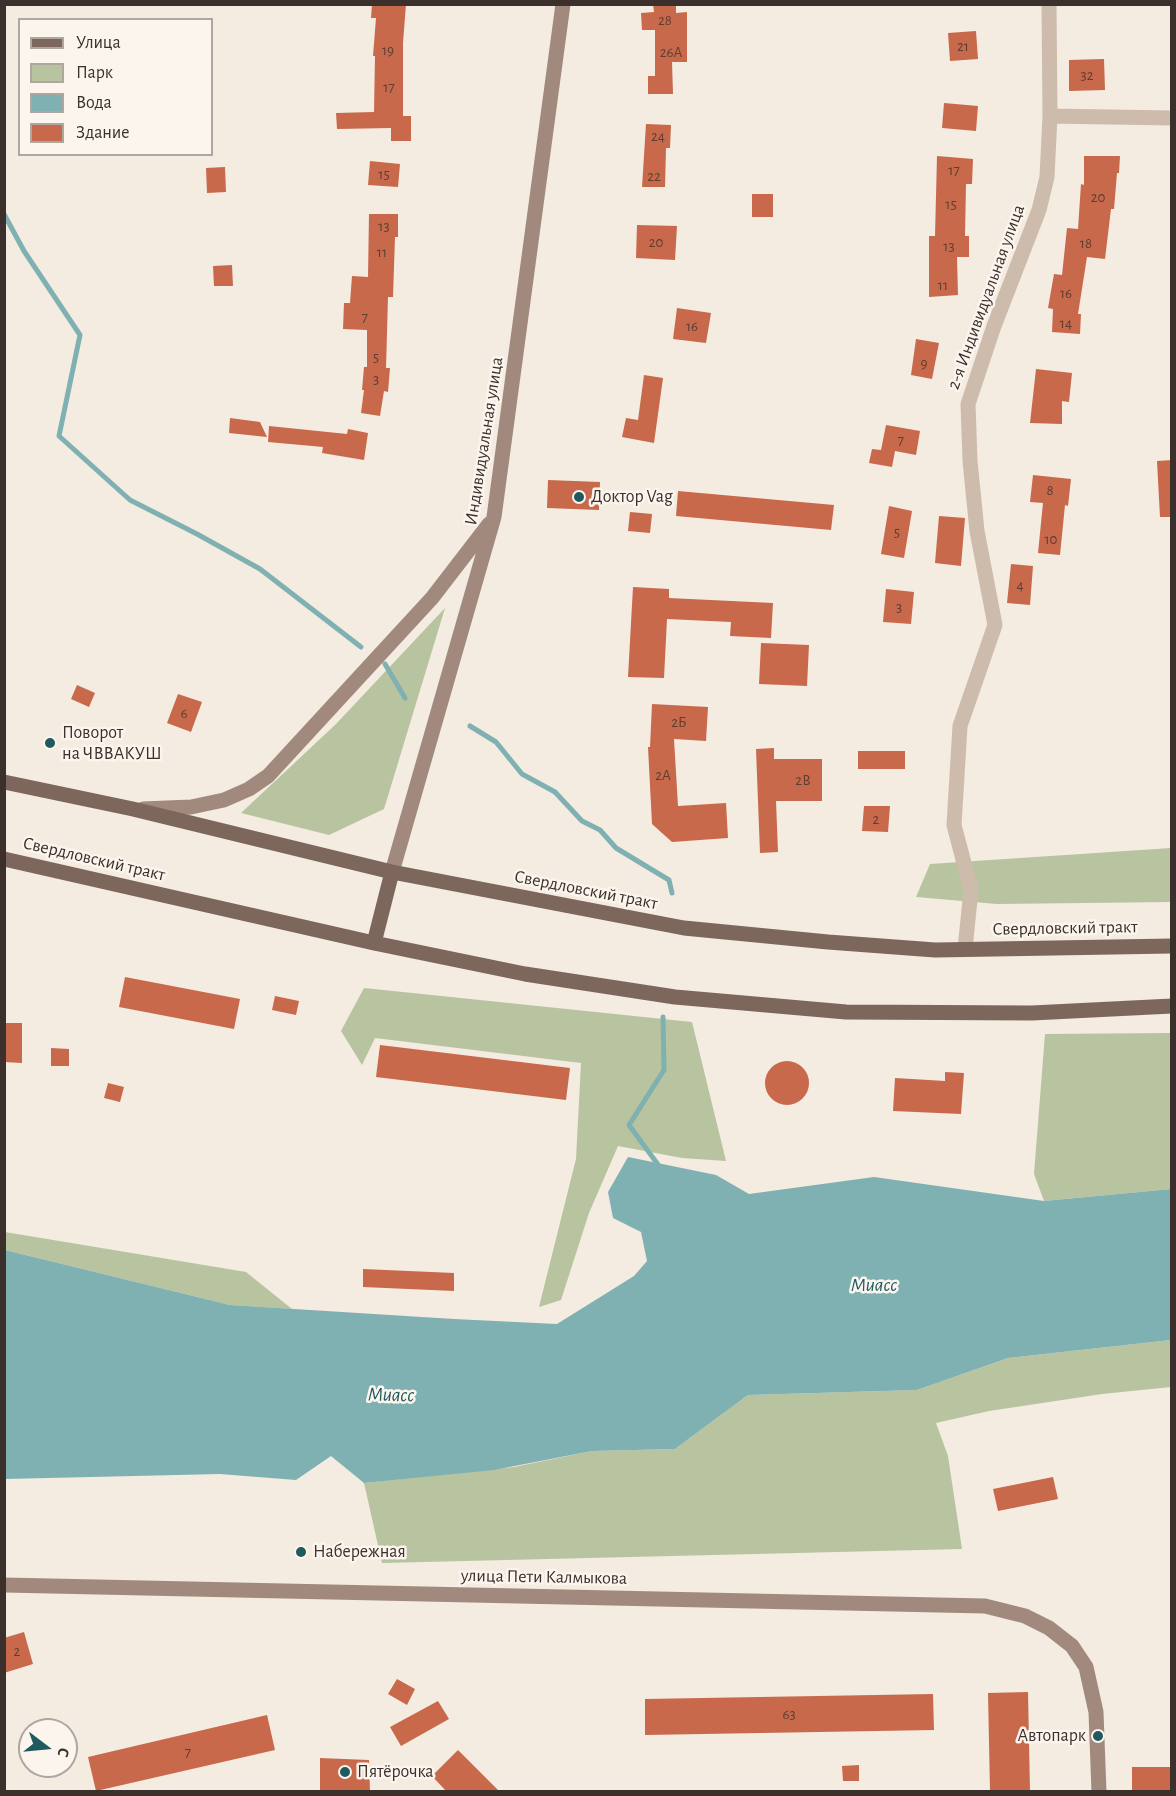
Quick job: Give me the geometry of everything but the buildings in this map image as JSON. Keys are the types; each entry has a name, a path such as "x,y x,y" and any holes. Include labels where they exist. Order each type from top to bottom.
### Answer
{"main road":[{"name":"Индивидуальная улица","path":"392,872 494,517 563,4"},
{"path":"133,809 191,807 224,800 249,789 268,776 432,598 494,517"},
{"name":"Свердловский тракт","path":"4,782 133,809 392,872 684,928 935,950 1172,946"},
{"name":"Свердловский тракт","path":"4,859 374,943 525,974 675,997 846,1012 1032,1013 1172,1006"},
{"path":"374,943 392,872"},
{"name":"улица Пети Калмыкова","path":"4,1585 985,1606 1025,1616 1049,1628 1072,1646 1086,1667 1096,1712 1099,1791"}],"street":[{"name":"2-я Индивидуальная улица","path":"965,949 971,890 954,825 960,726 995,625 977,531 970,461 968,404 994,326 1039,210 1047,177 1050,116 1049,4"},
{"path":"1050,116 1172,118"}],"green space":[{"path":"445,608 384,809 329,835 241,813 336,724"},
{"path":"1171,848 1171,902 997,904 916,897 930,864"},
{"path":"364,988 692,1022 726,1161 682,1158 618,1146 589,1213 561,1300 539,1307 576,1159 581,1063 375,1038 362,1065 341,1031"},
{"path":"1171,1033 1171,1189 1044,1201 1034,1174 1045,1034"},
{"path":"5,1232 246,1272 292,1309 230,1305 5,1250"},
{"path":"1171,1340 1171,1387 1102,1394 989,1411 936,1423 948,1456 962,1549 382,1563 364,1483 514,1467 592,1451 675,1449 748,1395 917,1390 1008,1358"}],"water":[{"name":"Миасс","path":"628,1157 716,1175 749,1194 874,1177 1044,1201 1171,1189 1171,1340 1008,1358 917,1390 748,1395 675,1449 592,1451 494,1470 364,1483 331,1456 296,1480 220,1474 5,1479 5,1250 230,1305 557,1324 634,1276 647,1261 641,1232 613,1218 608,1192"}],"waterway":[{"path":"4,214 24,251 80,335 59,436 130,500 260,569 361,647"},
{"path":"385,664 405,698"},
{"path":"470,726 496,742 522,774 555,792 582,821 600,830 616,848 669,880 672,893"},
{"path":"659,1166 629,1125 664,1070 663,1017"}],"place":[{"name":"Доктор Vag","path":"579,497"},
{"name":"Поворот на ЧВВАКУШ","path":"50,743"},
{"name":"Набережная","path":"301,1552"},
{"name":"Автопарк","path":"1098,1736"},
{"name":"Пятёрочка","path":"345,1772"}]}
